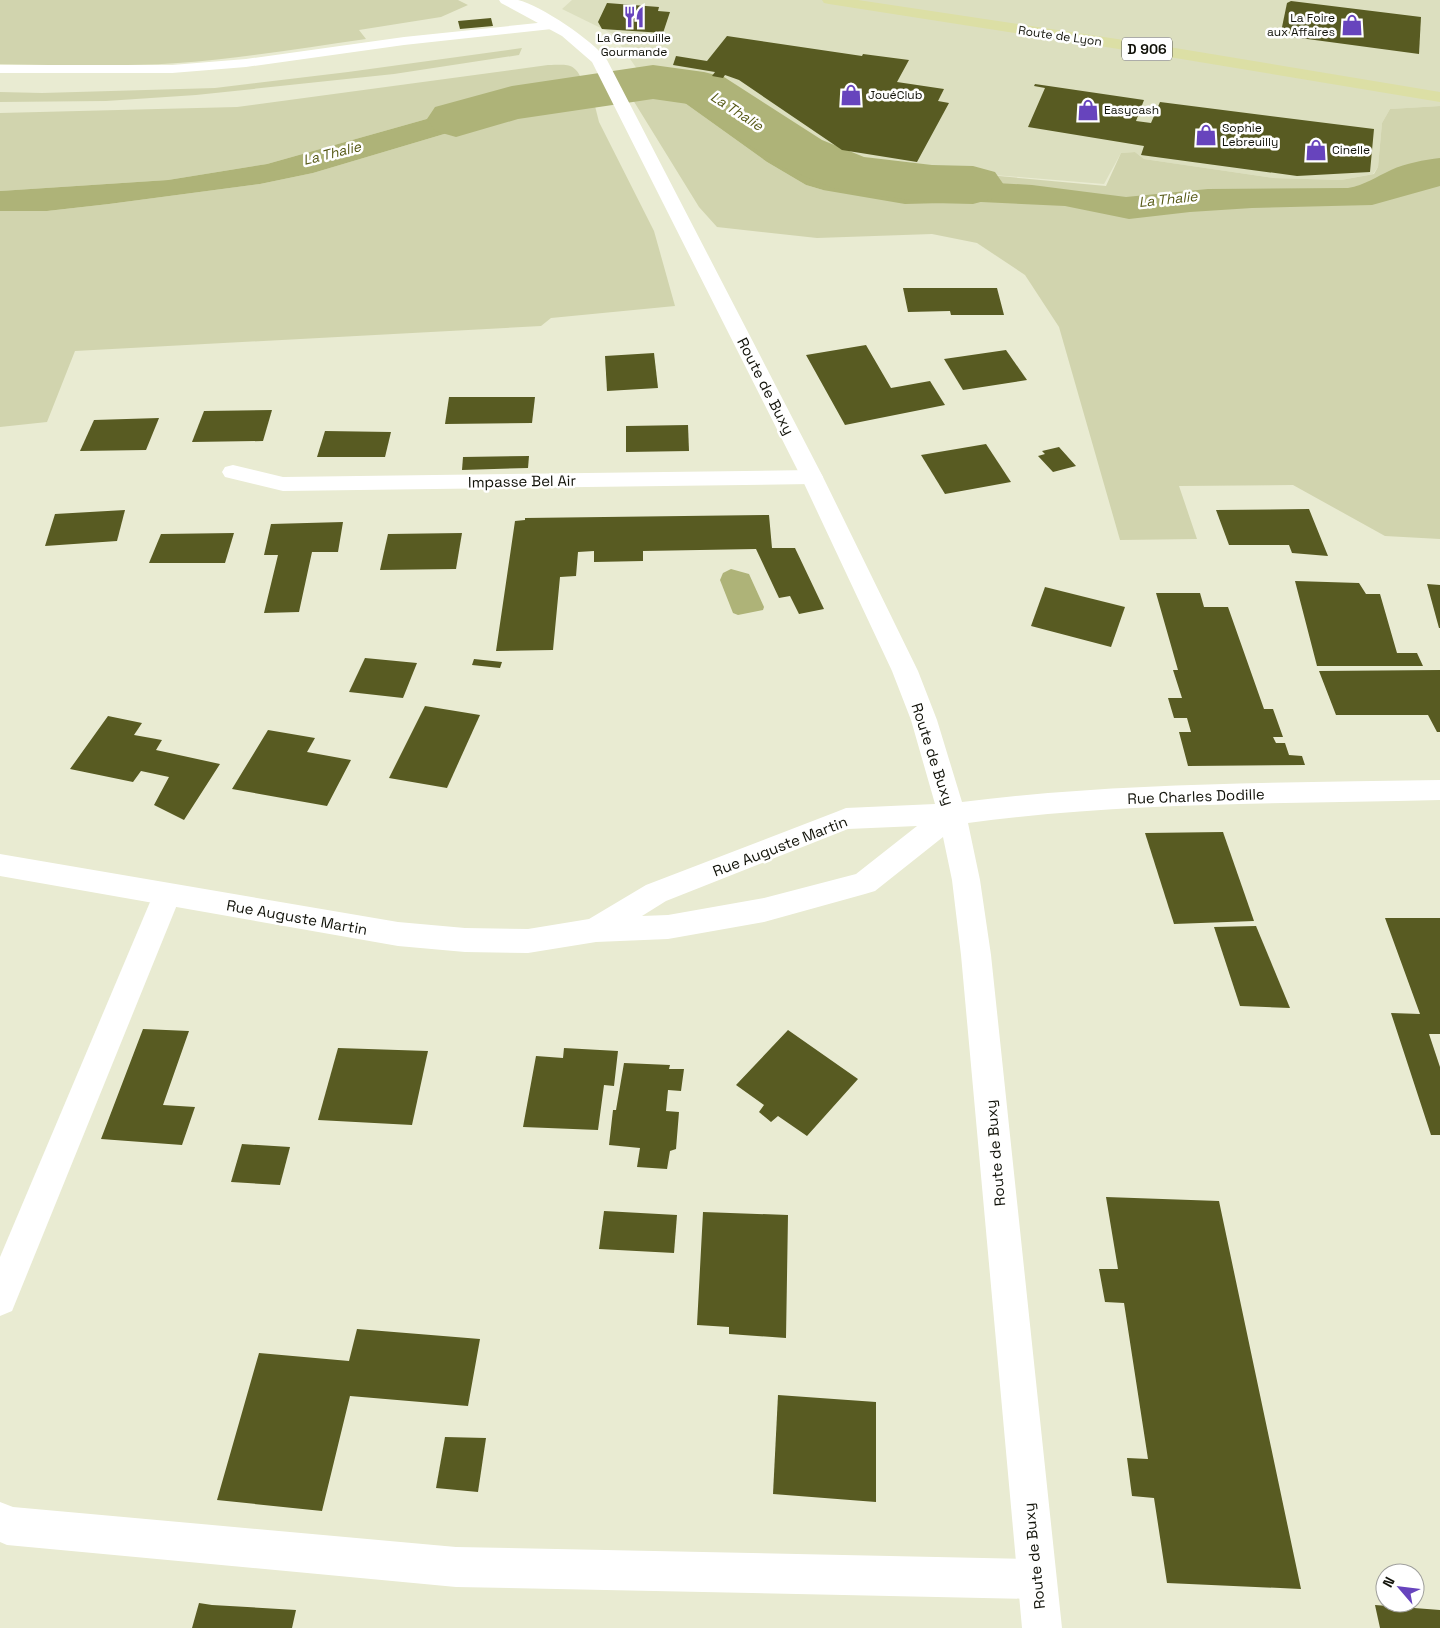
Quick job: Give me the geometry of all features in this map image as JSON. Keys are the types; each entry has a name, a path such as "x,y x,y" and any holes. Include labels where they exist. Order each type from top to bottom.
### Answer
{"main road":[{"name":"Route de Buxy","path":"506,0 557,26 589,49 598,60 649,155 812,477 905,671 924,720 952,814 966,880 976,955 1042,1628"},
{"name":"Route de Lyon","path":"829,0 853,2 1156,50 1440,97"},
{"name":"Impasse Bel Air","path":"233,472 283,484 812,477"},
{"name":"Rue Charles Dodille","path":"952,814 1031,804 1170,796 1440,790"},
{"name":"Rue Auguste Martin","path":"596,930 656,893 846,819 952,814"},
{"name":"Rue Auguste Martin","path":"0,866 398,934 465,940 528,941 596,930 668,927 716,919 764,910 865,883 952,814"},
{"path":"0,1299 167,895"},
{"path":"0,1521 7,1526 456,1567 1036,1579"}],"lane":[{"path":"0,69 172,69 246,63 404,41 557,26"}],"shaded area":[{"path":"0,0 458,0 468,5 441,17 359,30 366,39 249,56 178,63 67,65 0,64"},
{"path":"572,0 1440,0 1440,106 1390,109 1382,123 1378,167 1373,174 1341,180 1273,178 1144,159 1135,152 1121,153 1104,184 922,169 832,154 721,83 697,75 660,69 637,69 613,34 562,9"},
{"path":"522,48 519,55 394,74 196,95 106,101 0,102 0,92 42,93 215,88"},
{"path":"548,65 573,67 582,80 537,88 267,164 168,180 0,191 0,113 237,107"},
{"path":"662,97 682,101 767,162 806,185 823,190 832,154 922,169 1106,186 1121,153 1135,152 1144,159 1273,178 1341,180 1374,174 1378,167 1382,123 1390,109 1440,106 1440,539 1385,536 1293,485 1179,486 1197,539 1120,540 1059,327 1025,275 977,243 932,234 817,238 717,227 699,207 633,100"},
{"path":"595,106 599,122 654,231 675,306 551,318 541,326 75,351 47,422 0,427 0,211 47,211 260,184 313,173 498,118 540,111"}],"water":[{"path":"665,77 681,79 712,94 782,139 799,153 816,162 874,176 1032,185 1126,197 1208,189 1348,188 1365,183 1403,165 1440,158 1440,186 1372,205 1252,208 1190,212 1129,219 1065,206 981,202 905,204 823,190 806,185 767,162 682,101 662,97 633,100 623,81"},
{"path":"582,80 595,106 540,111 498,118 313,173 260,184 109,204 47,211 0,211 0,191 168,180 267,164 537,88"},
{"path":"731,569 749,574 764,607 763,610 738,615 733,613 720,580 723,573"}],"building":[{"name":"La Foire aux Affaires","path":"1291,1 1421,17 1419,54 1285,36 1281,32 1287,3"},
{"name":"La Grenouille Gourmande","path":"607,3 659,7 658,11 670,12 663,33 602,29 598,22"},
{"path":"491,18 493,26 460,29 458,21"},
{"name":"JouéClub","path":"727,36 862,56 863,54 909,60 897,82 944,89 938,101 949,103 917,162 842,150 739,80 725,75 723,78 712,76 715,72 673,65 676,56 707,61"},
{"path":"1035,84 1144,100 1136,121 1151,123 1160,102 1374,129 1370,172 1297,176 1141,155 1144,146 1028,127 1045,88 1034,86"},
{"path":"903,288 997,288 1004,315 951,315 950,311 908,312"},
{"path":"866,345 891,388 930,381 945,405 845,425 806,355"},
{"path":"1006,350 1027,380 963,390 944,359"},
{"path":"654,353 658,388 607,391 605,356"},
{"path":"449,397 535,397 532,423 445,424"},
{"path":"272,410 263,441 192,442 204,411"},
{"path":"159,418 146,450 80,451 94,420"},
{"path":"688,425 689,451 626,452 626,426"},
{"path":"325,431 391,432 385,457 317,457"},
{"path":"986,444 1011,482 945,494 921,455"},
{"path":"1059,447 1076,466 1053,472 1038,456 1045,454 1042,451"},
{"path":"529,456 528,468 462,470 463,457"},
{"path":"1309,509 1328,556 1292,553 1289,545 1229,545 1216,510"},
{"path":"125,510 117,541 45,546 55,514"},
{"path":"769,515 772,548 795,548 824,609 799,614 790,596 779,598 756,549 643,551 643,561 594,562 594,551 578,552 576,576 560,577 553,650 496,651 515,521 525,520 525,518"},
{"path":"343,522 338,552 312,552 299,612 264,613 278,555 264,555 271,524"},
{"path":"234,533 225,563 149,563 161,534"},
{"path":"462,533 456,569 380,570 388,534"},
{"path":"1295,581 1359,583 1366,594 1380,594 1397,653 1417,653 1423,666 1317,666"},
{"path":"1427,584 1440,585 1440,628 1439,628"},
{"path":"1045,587 1125,607 1111,647 1031,626"},
{"path":"1156,593 1200,593 1204,607 1228,607 1264,709 1273,709 1283,737 1273,737 1276,743 1285,743 1289,755 1302,756 1305,765 1188,766 1179,732 1191,732 1187,718 1174,718 1168,698 1182,698 1173,670 1178,670"},
{"path":"365,658 417,663 403,698 349,692"},
{"path":"474,659 502,662 500,668 472,665"},
{"path":"1440,670 1440,732 1437,732 1428,715 1336,715 1319,671"},
{"path":"425,706 480,715 447,788 389,778"},
{"path":"108,716 142,723 134,735 162,740 156,750 220,764 184,820 154,805 169,777 141,771 133,782 70,769"},
{"path":"268,730 315,738 307,752 351,760 327,806 232,789"},
{"path":"1223,832 1254,921 1174,924 1145,833"},
{"path":"1385,918 1440,918 1440,1034 1429,1034 1440,1067 1440,1135 1431,1135 1391,1013 1420,1014"},
{"path":"1256,926 1290,1008 1240,1006 1214,927"},
{"path":"143,1029 189,1031 163,1105 195,1107 182,1145 101,1139"},
{"path":"788,1030 858,1079 807,1136 778,1116 771,1122 759,1112 764,1105 736,1085"},
{"path":"338,1048 428,1051 412,1125 318,1120"},
{"path":"564,1048 618,1051 614,1086 604,1085 598,1130 523,1127 536,1056 563,1058"},
{"path":"624,1063 670,1065 669,1069 684,1069 681,1091 668,1090 666,1111 679,1112 676,1149 670,1151 667,1169 637,1167 640,1148 609,1145 613,1110 616,1110"},
{"path":"242,1144 290,1147 280,1185 231,1182"},
{"path":"1106,1197 1219,1201 1301,1589 1167,1583 1154,1498 1132,1496 1127,1458 1148,1459 1124,1303 1105,1302 1099,1269 1118,1269"},
{"path":"604,1211 677,1215 674,1253 599,1249"},
{"path":"703,1212 788,1215 786,1338 729,1334 729,1327 697,1325"},
{"path":"357,1329 480,1339 468,1406 350,1396 322,1511 217,1500 259,1353 349,1361"},
{"path":"778,1395 876,1402 876,1502 773,1494"},
{"path":"445,1437 486,1438 478,1492 436,1488"},
{"path":"199,1603 296,1610 292,1628 192,1628"},
{"path":"1425,1609 1440,1610 1440,1628 1380,1628 1377,1613 1425,1613"}],"waterway":[{"name":"La Thalie","path":"456,119 512,103 653,82 704,89 801,153 852,174 932,184 973,185"}],"place":[{"name":"La Grenouille Gourmande","path":"634,17"},
{"name":"La Foire aux Affaires","path":"1352,25"},
{"name":"JouéClub","path":"851,95"},
{"name":"Easycash","path":"1088,110"},
{"name":"Sophie Lebreuilly","path":"1206,135"},
{"name":"Cinelle","path":"1316,150"}]}
